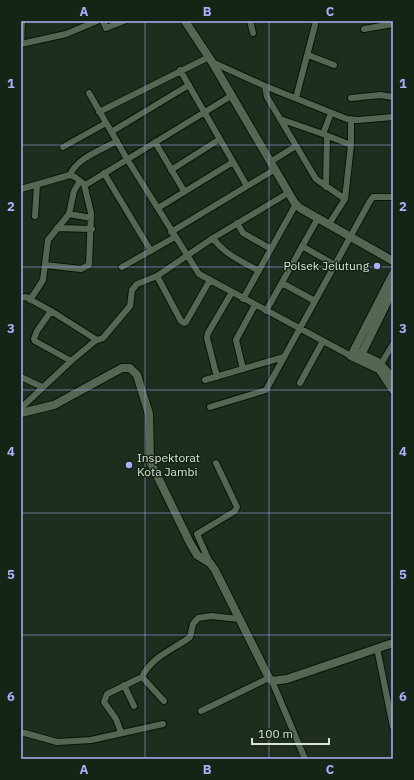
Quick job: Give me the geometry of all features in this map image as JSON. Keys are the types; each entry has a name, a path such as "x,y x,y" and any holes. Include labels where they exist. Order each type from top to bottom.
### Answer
{"street":[{"path":"22,21 21,44 66,34 98,21"},
{"path":"103,21 106,28 124,21"},
{"path":"185,21 211,60 272,166 296,204 393,261"},
{"path":"250,21 253,33"},
{"path":"296,98 316,21"},
{"path":"364,30 393,24"},
{"path":"308,55 334,64"},
{"path":"99,112 180,70 211,60 265,86 352,120 393,117"},
{"path":"180,70 247,186"},
{"path":"112,132 189,85"},
{"path":"265,86 267,97 316,179 345,199"},
{"path":"89,93 116,141 199,274 323,341 381,364 390,377"},
{"path":"351,98 380,95 393,97"},
{"path":"30,300 43,280 48,240 69,214 74,191 82,182 104,173 231,96"},
{"path":"326,187 325,135 331,113"},
{"path":"280,119 351,145"},
{"path":"329,224 345,199 351,145 352,120"},
{"path":"63,147 106,123"},
{"path":"171,170 220,138"},
{"path":"70,176 72,170 83,161 116,141"},
{"path":"155,142 184,192"},
{"path":"122,268 151,252 173,234 247,186 296,146"},
{"path":"158,208 233,162"},
{"path":"104,173 151,252"},
{"path":"21,189 70,176 75,177 82,182 91,218 92,229 87,267 81,269 45,265"},
{"path":"35,216 37,185"},
{"path":"21,408 71,361 98,340 103,338 130,306 133,287 157,276 213,238 288,193"},
{"path":"210,407 266,390 373,197 393,197"},
{"path":"243,299 296,204"},
{"path":"69,214 91,218"},
{"path":"266,311 318,218"},
{"path":"237,223 243,233 271,249"},
{"path":"57,228 92,229"},
{"path":"213,238 228,255 259,271"},
{"path":"302,246 336,265"},
{"path":"354,354 378,310 393,274"},
{"path":"157,276 181,321 184,323 210,280"},
{"path":"282,283 315,301"},
{"path":"378,310 393,290"},
{"path":"217,376 207,338 208,333 232,292"},
{"path":"21,298 26,297 98,340"},
{"path":"243,369 236,340 255,305"},
{"path":"51,311 37,331 34,339 35,341 71,361"},
{"path":"300,383 323,341"},
{"path":"381,364 393,344"},
{"path":"354,354 390,377"},
{"path":"204,380 284,357"},
{"path":"21,413 54,405 122,368 130,368 137,375 149,414 150,461 197,556 210,563"},
{"path":"21,377 42,387"},
{"path":"216,463 237,507 235,511 197,534 238,619 271,679 305,759"},
{"path":"121,732 116,719 104,702 104,698 107,694 142,677 145,670 156,658 175,648 190,637 193,624 198,618 211,616 238,619"},
{"path":"201,711 271,679 287,679 393,643"},
{"path":"377,648 393,727"},
{"path":"142,677 164,701"},
{"path":"124,685 134,706"},
{"path":"21,732 57,742 91,740 121,732 163,724"}],"place":[{"name":"Polsek Jelutung","path":"377,266"},
{"name":"Inspektorat Kota Jambi","path":"129,465"}]}
